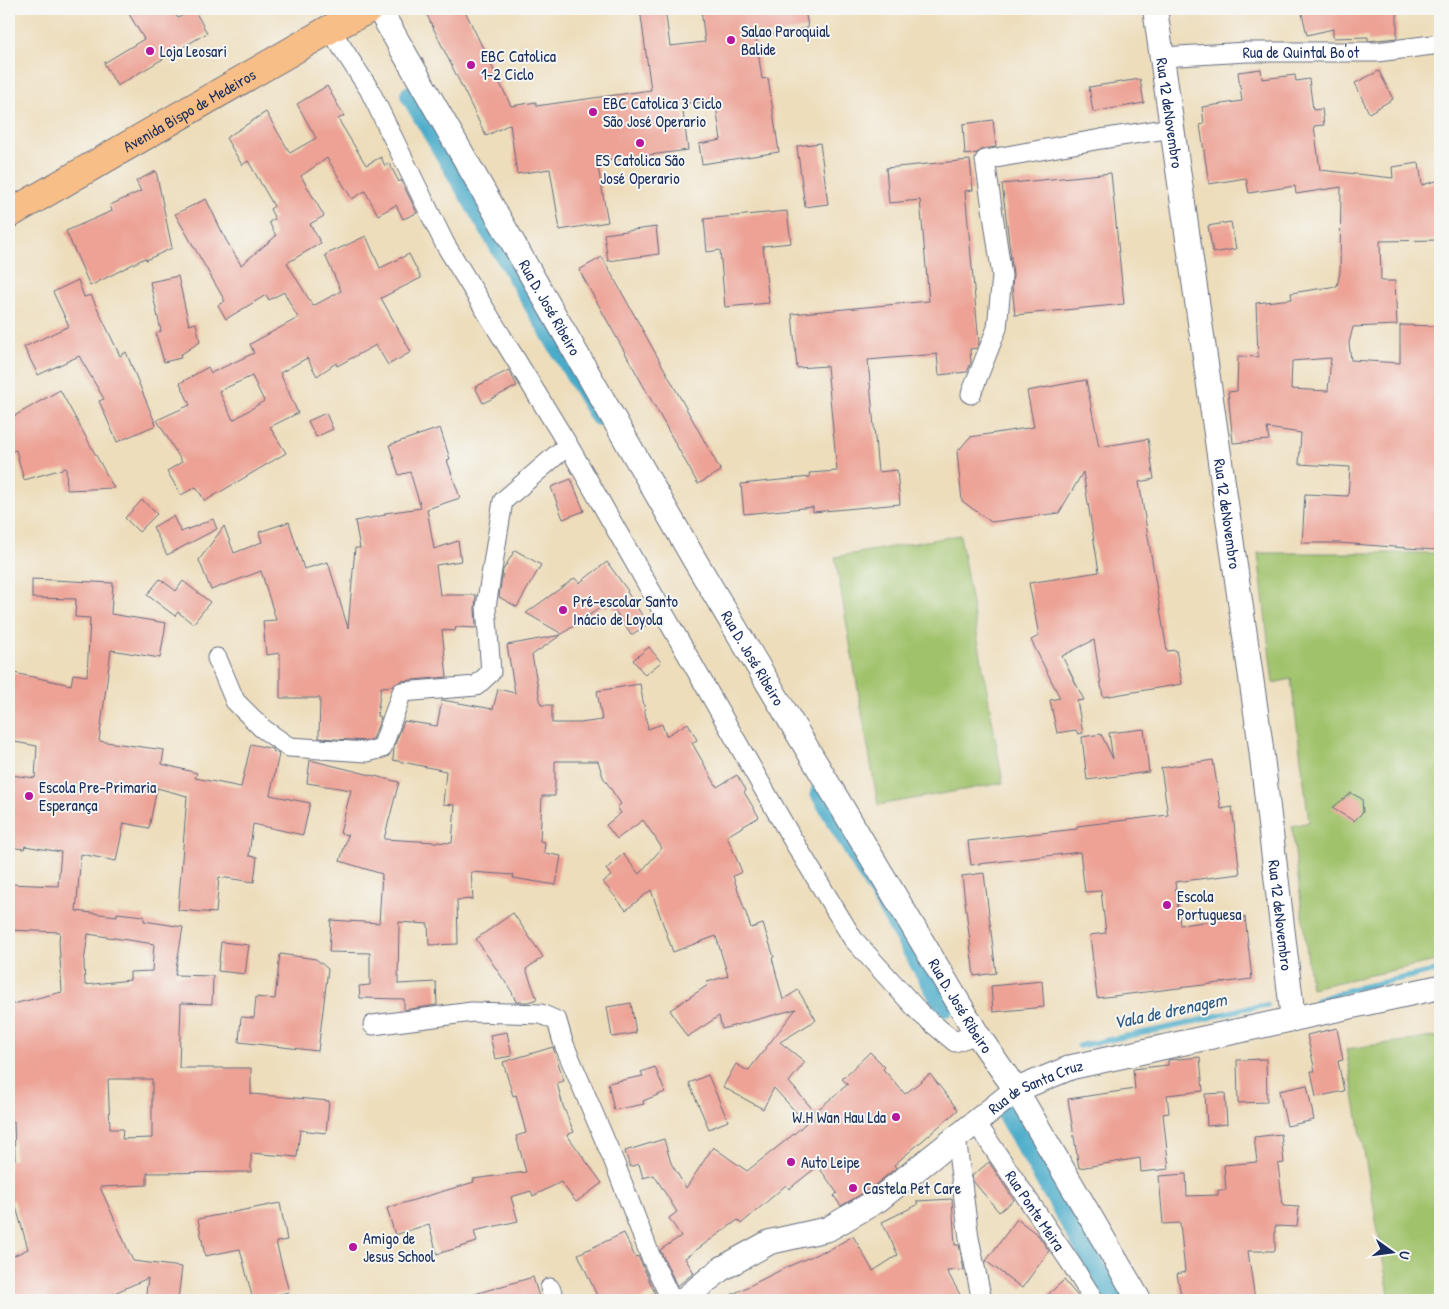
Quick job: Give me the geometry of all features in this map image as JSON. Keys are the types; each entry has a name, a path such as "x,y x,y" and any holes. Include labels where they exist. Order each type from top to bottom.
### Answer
{"main road":[{"name":"Avenida Bispo de Medeiros","path":"9,214 330,29 369,9"}],"street":[{"name":"Rua D. José Ribeiro","path":"379,9 694,559 977,1034 1016,1090 1139,1300"},
{"name":"Rua 12 deNovembro","path":"1156,9 1260,740 1293,1019"},
{"path":"330,29 369,89 445,244 568,445 791,836 854,938 922,1014 955,1042 977,1034"},
{"name":"Rua de Quintal Bo'ot","path":"1162,57 1247,52 1377,52 1440,44"},
{"path":"971,394 997,328 1002,276 985,160 1101,138 1172,128"},
{"path":"217,658 235,701 262,728 289,747 367,752 382,748 402,692 476,686 491,672 486,607 503,501 568,445"},
{"name":"Rua de Santa Cruz","path":"682,1300 721,1269 770,1242 828,1229 878,1200 1016,1090 1072,1067 1440,987"},
{"path":"373,1025 472,1012 541,1014 557,1021 563,1042 615,1164 650,1255 669,1295 676,1300"},
{"name":"Rua Ponte Meira","path":"975,1121 1094,1300"},
{"path":"956,1137 978,1294"}],"green space":[{"path":"960,535 1003,783 878,805 835,557"},
{"path":"1258,553 1440,553 1440,960 1311,988 1292,826 1309,822 1291,679 1273,683"},
{"path":"1440,1036 1440,1300 1390,1300 1346,1049"}],"building":[{"name":"Loja Leosari","path":"126,9 172,9 178,18 194,9 207,33 117,86 104,63 144,39"},
{"path":"424,9 464,9 511,106 536,102 536,106 651,90 640,9 665,9 670,46 705,42 701,9 805,9 808,28 756,37 762,79 768,78 779,152 702,164 699,144 721,140 715,100 682,104 688,150 597,162 608,222 560,230 550,169 517,174 510,124 486,136"},
{"path":"1301,9 1397,9 1397,38 1368,41 1368,37 1333,38 1333,29 1307,35"},
{"path":"1261,69 1262,79 1295,75 1296,81 1309,79 1313,110 1322,109 1324,125 1314,126 1320,170 1393,178 1392,167 1419,163 1422,185 1440,180 1440,240 1380,241 1381,281 1395,281 1397,325 1353,327 1349,343 1351,360 1400,363 1400,325 1438,326 1440,470 1435,550 1339,543 1302,543 1305,494 1348,496 1350,467 1299,464 1301,433 1267,428 1269,440 1233,443 1228,392 1237,391 1238,356 1258,357 1256,303 1292,299 1291,293 1337,286 1340,272 1341,187 1296,194 1295,186 1249,193 1246,178 1209,184 1200,125 1204,124 1202,107 1242,101 1238,72","holes":["1331,358 1328,391 1291,389 1292,361"]},
{"path":"1379,71 1393,99 1369,113 1355,83"},
{"path":"1140,79 1144,103 1093,112 1089,87"},
{"path":"327,86 344,116 338,119 366,165 381,157 385,166 389,163 399,182 401,180 417,213 403,219 396,205 378,215 365,191 352,199 327,158 301,176 324,216 310,224 321,243 287,263 313,306 341,291 325,255 366,236 380,268 409,254 421,278 381,298 411,352 388,365 376,345 337,366 336,363 317,376 307,358 280,373 298,413 270,427 286,453 205,501 196,487 181,495 167,471 182,462 157,420 190,405 180,383 208,367 211,373 254,353 250,344 298,318 284,292 269,300 266,295 226,319 218,305 225,301 175,214 206,199 226,240 241,265 276,236 269,222 275,219 270,209 274,206 248,161 242,165 226,138 266,112 290,153 316,138 297,104","holes":["252,376 264,401 233,420 219,391"]},
{"path":"993,120 996,147 965,155 963,124"},
{"path":"820,143 828,204 805,207 797,146"},
{"path":"970,160 973,190 965,191 979,343 977,348 970,349 971,363 967,372 939,375 937,354 868,360 878,472 897,470 900,504 813,512 813,507 744,514 741,484 810,477 809,473 837,471 827,366 797,368 792,314 929,301 920,200 889,203 886,168"},
{"path":"156,171 172,248 146,260 145,258 90,286 66,231 112,211 110,205 141,191 136,181"},
{"path":"1111,173 1124,304 1015,315 1012,286 1013,275 1002,184"},
{"path":"787,211 791,243 763,246 769,303 725,307 720,250 707,252 704,219"},
{"path":"1231,222 1236,249 1213,253 1208,226"},
{"path":"656,227 659,254 608,261 604,234"},
{"path":"602,257 721,471 698,484 579,270"},
{"path":"178,276 189,325 196,323 200,342 180,355 181,358 164,362 156,334 161,331 150,282"},
{"path":"78,280 84,297 91,295 120,356 126,352 156,425 117,442 99,401 104,399 79,356 38,375 24,347 69,326 53,292"},
{"path":"509,370 517,386 483,403 475,387"},
{"path":"1086,380 1099,447 1148,439 1154,479 1139,482 1167,651 1176,650 1182,684 1103,697 1094,640 1062,656 1084,700 1077,701 1083,733 1078,734 1076,730 1057,733 1050,700 1060,698 1031,640 1039,636 1029,583 1099,572 1083,472 1059,513 991,522 962,501 957,452 970,437 1034,427 1027,391"},
{"path":"60,390 114,488 67,490 66,468 24,480 16,450 9,452 9,419"},
{"path":"326,413 333,429 316,437 308,421"},
{"path":"440,428 450,459 447,460 460,498 427,509 434,549 458,541 461,561 436,565 440,595 476,595 476,628 456,627 455,631 442,630 447,677 401,681 393,686 381,687 377,716 381,717 373,739 366,741 319,738 320,698 280,698 280,653 266,655 263,621 276,620 261,571 211,590 199,560 224,526 234,553 262,542 259,532 289,522 304,569 328,562 348,628 355,548 360,548 355,521 385,515 385,513 421,508 410,472 399,475 389,445"},
{"path":"571,479 584,511 563,519 551,487"},
{"path":"142,500 157,514 139,532 125,518"},
{"path":"173,516 181,532 213,519 217,529 167,555 153,527"},
{"path":"515,550 541,565 517,607 499,597 503,570"},
{"path":"607,562 628,591 648,624 631,635 611,604 606,608 604,605 562,634 526,613 575,578 579,583"},
{"path":"32,579 113,583 111,614 166,623 160,658 111,650 99,741 164,750 162,764 197,773 195,778 241,787 251,744 273,749 273,751 279,754 270,795 310,803 303,835 253,824 249,856 257,857 254,882 219,877 216,913 178,910 187,796 157,788 149,828 124,823 116,861 81,854 76,911 117,916 117,913 144,916 144,921 183,927 175,975 213,976 212,1004 181,1003 179,1068 251,1068 251,1094 329,1101 326,1133 300,1130 297,1157 251,1153 251,1172 147,1173 147,1185 100,1187 133,1261 182,1267 178,1300 145,1300 148,1278 99,1300 9,1300 9,1258 28,1249 14,1200 9,1200 9,1160 15,1160 14,1121 9,1121 9,1005 62,992 60,932 9,930 9,884 58,886 61,852 25,846 24,849 9,847 9,775 35,778 37,746 9,741 9,672 71,685 73,674 87,676 90,618 75,617 76,599 32,598","holes":["88,934 154,944 152,971 130,972 130,980 85,985 84,962","108,1079 152,1079 152,1138 122,1139 123,1129 110,1129"]},
{"path":"160,579 176,591 183,581 210,602 193,624 178,612 175,616 147,595"},
{"path":"561,635 532,655 541,705 552,705 552,723 580,723 602,720 597,691 640,684 648,729 662,724 666,736 688,723 697,740 692,743 717,787 737,775 746,790 744,792 759,817 727,836 742,872 733,876 751,928 763,924 774,957 772,958 783,1000 798,990 816,1020 780,1042 805,1062 789,1082 815,1112 848,1084 842,1079 870,1052 885,1067 883,1069 905,1094 930,1074 958,1110 894,1165 896,1168 870,1189 841,1206 834,1196 837,1193 818,1166 789,1189 786,1185 741,1224 738,1220 685,1258 694,1273 677,1286 660,1250 681,1236 669,1218 677,1212 654,1175 643,1178 639,1164 630,1167 625,1151 664,1139 671,1163 686,1188 713,1147 747,1171 794,1134 806,1123 774,1088 763,1109 723,1087 736,1064 748,1071 796,1009 722,1029 719,1016 687,1037 670,1010 708,985 707,982 728,976 716,936 673,952 651,890 626,910 603,882 611,876 606,869 623,854 639,874 662,848 643,820 617,839 606,825 621,813 617,807 621,804 603,777 598,761 555,761 555,796 542,796 540,841 545,842 544,853 561,856 556,885 513,878 514,875 471,872 473,899 457,900 458,944 429,945 428,924 399,922 398,984 436,982 437,1005 404,1010 404,999 360,998 359,986 370,985 370,953 329,952 331,920 379,923 382,874 340,861 348,835 340,833 351,790 307,783 310,760 399,782 384,839 452,843 455,805 443,804 446,771 393,760 394,747 404,721 437,726 442,700 493,709 498,689 515,693 507,645"},
{"path":"649,647 661,662 645,675 633,660"},
{"path":"1144,729 1149,772 1087,780 1082,737 1101,734 1113,759 1109,733"},
{"name":"Escola Portuguesa","path":"1213,760 1221,809 1232,807 1240,874 1175,882 1180,925 1245,917 1252,979 1097,998 1090,935 1106,933 1101,891 1085,892 1080,852 971,865 968,841 1077,829 1077,826 1168,815 1161,768"},
{"path":"1351,793 1362,799 1363,812 1354,821 1332,808"},
{"path":"984,873 996,973 974,976 962,876"},
{"path":"513,913 543,957 526,969 537,999 528,1002 516,1002 512,992 476,939"},
{"path":"221,942 249,945 245,974 218,971"},
{"path":"280,954 316,959 328,969 318,1051 239,1042 241,1017 254,1018 256,997 275,999"},
{"path":"1042,981 1044,1007 993,1012 991,986"},
{"path":"631,1003 636,1033 612,1037 607,1007"},
{"path":"1337,1028 1343,1060 1338,1061 1344,1091 1316,1097 1311,1071 1315,1071 1307,1035"},
{"path":"507,1032 512,1056 495,1059 490,1035"},
{"path":"553,1047 564,1081 557,1083 563,1106 574,1132 567,1135 602,1183 576,1202 561,1182 533,1196 531,1191 511,1197 518,1221 474,1231 477,1242 437,1254 429,1224 395,1235 387,1208 474,1182 473,1179 526,1172 516,1136 526,1133 516,1095 513,1096 503,1062"},
{"path":"1200,1057 1203,1091 1167,1095 1169,1113 1163,1114 1169,1169 1141,1172 1140,1158 1079,1168 1068,1099 1135,1089 1133,1069 1168,1065 1168,1060"},
{"path":"1266,1059 1267,1102 1238,1103 1237,1060"},
{"path":"655,1067 665,1092 643,1101 644,1104 614,1110 608,1083 643,1076 641,1072"},
{"path":"708,1075 728,1121 709,1129 689,1083"},
{"path":"1307,1085 1314,1120 1287,1126 1279,1091"},
{"path":"1225,1093 1227,1124 1207,1126 1205,1094"},
{"path":"1281,1134 1284,1163 1278,1164 1283,1206 1299,1207 1297,1227 1275,1226 1275,1251 1248,1251 1255,1300 1182,1300 1177,1274 1185,1272 1180,1223 1163,1224 1159,1176 1186,1174 1187,1196 1218,1195 1218,1190 1226,1190 1224,1165 1257,1162 1254,1137"},
{"path":"989,1162 1014,1200 999,1212 973,1181 972,1176"},
{"path":"952,1199 955,1245 959,1245 964,1270 947,1271 963,1300 721,1300 787,1267 825,1252 853,1236 873,1271 898,1255 882,1222 917,1205 917,1201"},
{"path":"280,1203 287,1240 276,1242 289,1292 253,1300 240,1249 205,1256 198,1219"},
{"path":"1017,1219 1038,1235 1049,1251 1022,1288 986,1261"},
{"path":"624,1233 635,1257 638,1256 655,1293 639,1300 599,1300 578,1254"},
{"path":"533,1277 540,1300 469,1300 468,1296"},
{"path":"1064,1280 1081,1300 1042,1300"}],"waterway":[{"path":"410,95 599,416"},
{"path":"820,793 945,1007"},
{"name":"Vala de drenagem","path":"1317,1000 1352,989 1440,970"},
{"name":"Vala de drenagem","path":"1079,1046 1181,1025 1246,1008 1267,1005"},
{"path":"1006,1113 1115,1300"}],"place":[{"name":"Salao Paroquial Balide","path":"731,40"},
{"name":"Loja Leosari","path":"150,51"},
{"name":"EBC Catolica 1-2 Ciclo","path":"471,65"},
{"name":"EBC Catolica 3 Ciclo São José Operario","path":"593,112"},
{"name":"ES Catolica São José Operario","path":"640,143"},
{"name":"Pré-escolar Santo Inácio de Loyola","path":"563,610"},
{"name":"Escola Pre-Primaria Esperança","path":"29,796"},
{"name":"Escola Portuguesa","path":"1167,905"},
{"name":"W.H Wan Hau Lda","path":"896,1117"},
{"name":"Auto Leipe","path":"791,1162"},
{"name":"Castela Pet Care","path":"853,1188"},
{"name":"Amigo de Jesus School","path":"353,1247"}]}
